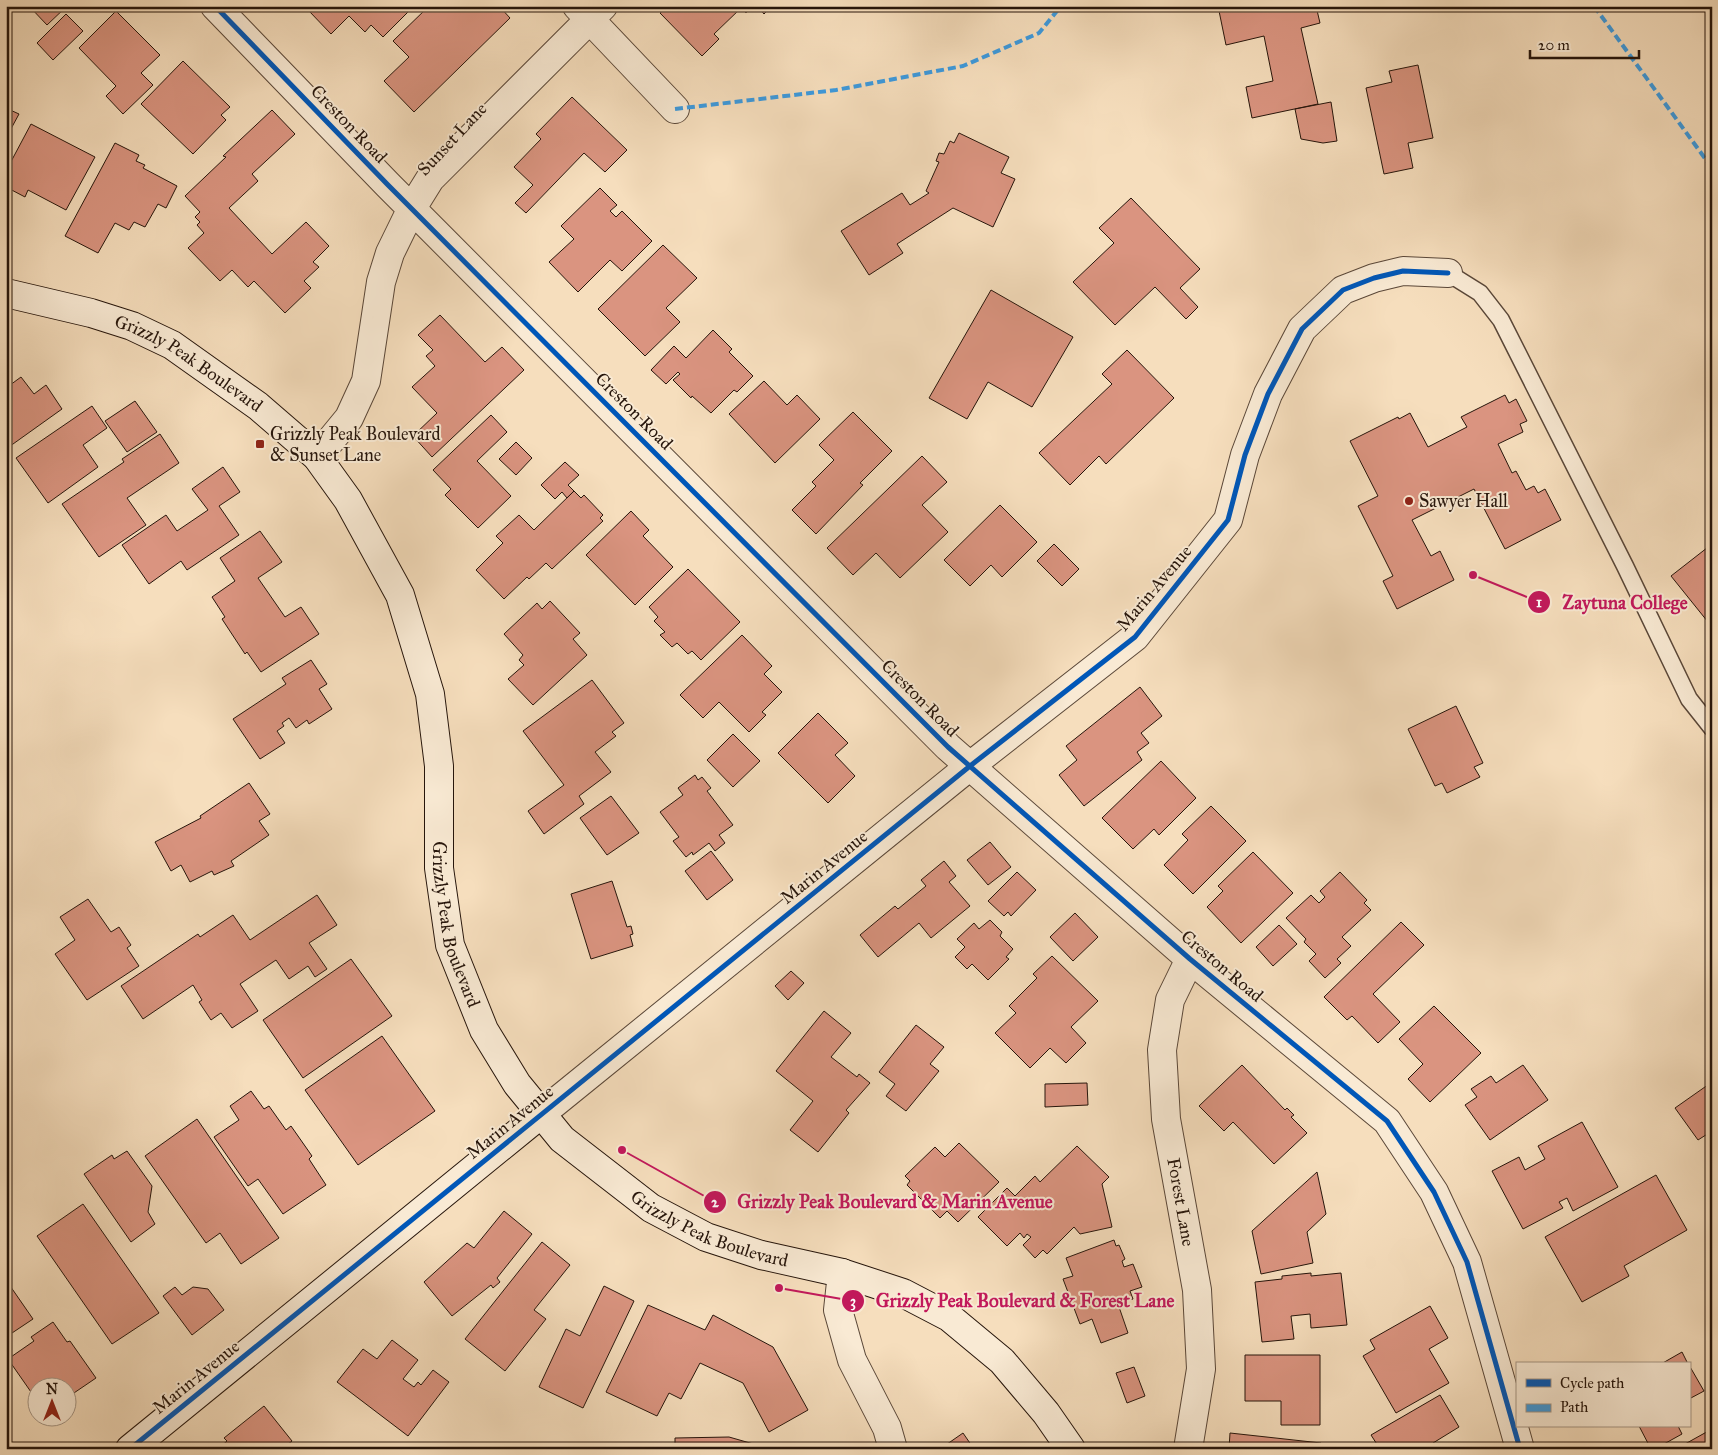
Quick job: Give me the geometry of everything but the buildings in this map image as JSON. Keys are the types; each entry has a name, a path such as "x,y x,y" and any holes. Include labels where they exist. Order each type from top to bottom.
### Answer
{"street":[{"name":"Creston Road","path":"215,6 412,208 927,726 1190,959 1387,1121 1434,1192 1467,1262 1520,1449"},
{"name":"Sunset Lane","path":"317,457 349,418 366,381 381,282 390,253 412,208 430,179 590,11"},
{"path":"590,11 675,109"},
{"name":"Marin Avenue","path":"130,1449 970,766 1135,636 1228,520 1245,455 1265,403 1302,329 1343,290 1374,278 1403,272 1448,273"},
{"name":"Grizzly Peak Boulevard","path":"6,293 91,313 132,326 172,346 258,406 317,457 352,506 400,595 430,694 439,766 439,868 450,945 484,1030 517,1084 562,1139 651,1208 706,1237 761,1254 842,1273 903,1293 949,1317 1002,1361 1046,1413 1071,1449"},
{"name":"Forest Lane","path":"1188,1449 1201,1369 1197,1290 1166,1119 1162,1050 1170,1000 1190,959"},
{"path":"842,1273 838,1310 852,1360 887,1428 893,1449"}],"lane":[{"path":"1448,273 1480,293 1501,320 1625,566 1689,699 1712,728"}],"marked path":[{"path":"675,109 836,90 963,66 1039,33 1061,6"},
{"path":"1594,6 1712,168"}],"cycle path":[{"path":"215,6 388,185 948,747 1190,959 1387,1121 1434,1192 1467,1262 1520,1449"},
{"path":"130,1449 970,766 1135,637 1228,520 1245,455 1268,394 1302,329 1343,290 1374,278 1403,271 1448,273"}],"place":[{"name":"Grizzly Peak Boulevard & Sunset Lane","path":"260,444"},
{"name":"Sawyer Hall","path":"1409,501"},
{"name":"Zaytuna College","path":"1473,575"},
{"name":"Grizzly Peak Boulevard & Marin Avenue","path":"622,1150"},
{"name":"Grizzly Peak Boulevard & Forest Lane","path":"779,1288"}]}
